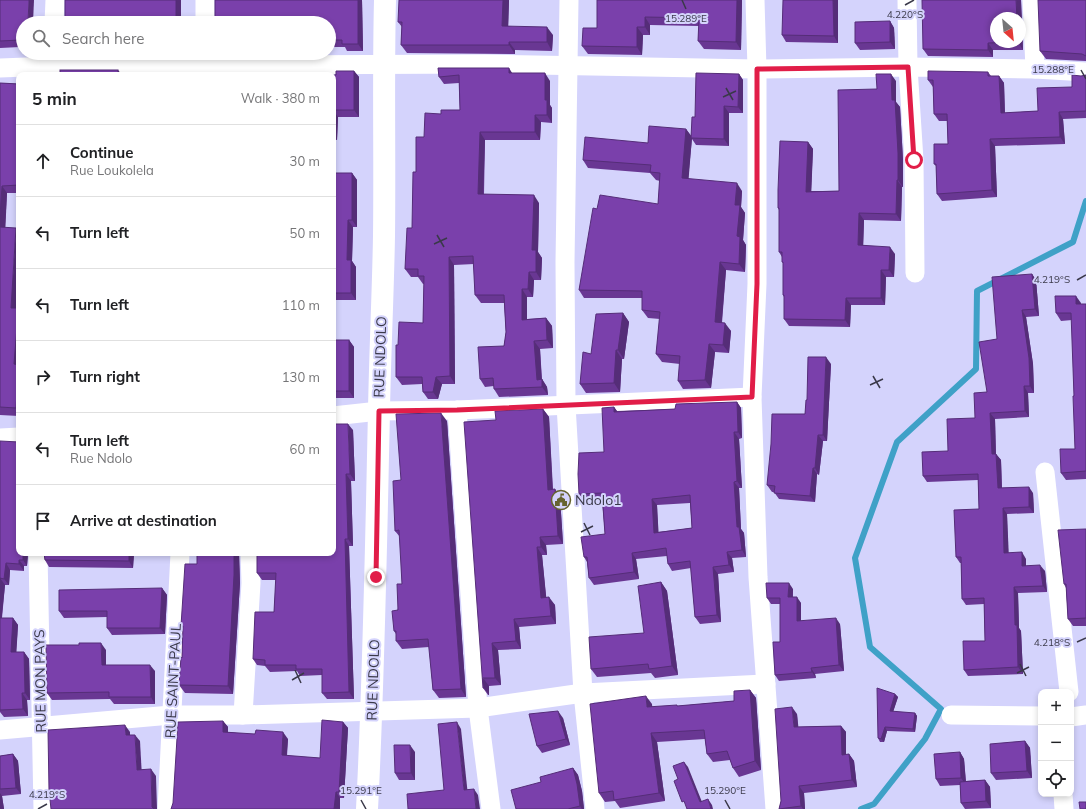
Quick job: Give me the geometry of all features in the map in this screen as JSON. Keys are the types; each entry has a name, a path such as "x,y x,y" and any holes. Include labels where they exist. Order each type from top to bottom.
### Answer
{"main road":[{"name":"RUE NDOLO","path":"368,809 372,712 384,222 385,116 383,63 385,0"}],"street":[{"path":"55,16 56,0"},
{"path":"205,0 205,16"},
{"path":"569,0 565,262 566,405 583,693 595,809"},
{"path":"755,0 757,69 757,284 752,397 758,577 776,809"},
{"path":"907,0 908,67 914,160 915,273"},
{"path":"1032,0 1035,68"},
{"path":"0,68 53,65 383,63 757,69 908,67 1035,68 1086,72"},
{"path":"336,416 379,411 457,410 752,397"},
{"path":"457,410 478,708 491,809"},
{"path":"0,438 16,437"},
{"path":"1045,472 1069,689"},
{"name":"RUE MON PAYS","path":"38,556 43,809"},
{"name":"RUE SAINT-PAUL","path":"167,809 180,556"},
{"path":"243,715 251,583 250,556"},
{"path":"0,730 171,715 243,715 478,708 583,693 766,684"},
{"path":"950,715 1038,716"},
{"path":"1063,797 1064,809"}],"building":[{"path":"0,0 29,0 28,16 16,16 16,40 0,41"},
{"path":"65,0 176,0 176,16 65,16"},
{"path":"215,0 358,0 358,44 342,44 342,40 336,40 336,16 215,16"},
{"path":"399,0 503,0 502,26 547,27 547,42 509,42 509,45 401,45 402,22 398,22"},
{"path":"597,0 737,0 736,42 698,41 699,18 645,17 645,27 637,27 637,47 582,46 583,28 597,28"},
{"path":"783,0 833,0 834,36 782,35"},
{"path":"922,0 1016,0 1017,12 990,12 990,43 988,43 988,50 923,49"},
{"path":"1038,0 1086,0 1086,56 1082,54 1040,51"},
{"path":"890,21 890,42 855,43 855,22"},
{"path":"438,68 509,68 509,73 545,73 545,100 547,100 547,115 535,115 535,132 480,132 478,194 534,195 532,250 536,250 536,272 529,272 528,289 522,289 522,320 546,318 547,340 534,341 537,380 542,379 542,387 494,389 493,378 480,379 478,347 504,346 506,332 504,295 475,295 473,256 449,257 450,376 436,377 433,392 423,392 422,377 396,377 396,345 398,345 399,322 423,323 424,276 418,276 418,269 405,269 407,228 412,228 413,172 416,172 416,137 424,137 425,113 441,114 441,110 460,110 459,75 439,77"},
{"path":"60,70 118,70 118,72 60,72"},
{"path":"336,71 354,71 354,110 336,110"},
{"path":"928,71 988,72 988,76 999,76 1001,113 1038,111 1037,88 1072,87 1072,75 1086,75 1086,111 1059,112 1060,137 990,139 992,190 937,194 934,144 948,144 947,114 934,114 933,80 928,80"},
{"path":"696,73 739,74 738,107 724,106 724,139 691,138 692,117 695,117"},
{"path":"876,74 891,74 892,100 895,100 898,153 896,214 859,213 858,245 890,247 889,270 881,270 881,298 846,298 845,320 784,319 783,262 782,252 779,252 778,208 780,141 808,142 806,192 839,191 838,90 877,89"},
{"path":"0,83 16,84 16,185 2,186 0,216"},
{"path":"649,126 686,129 682,178 737,183 735,205 740,205 737,236 740,237 739,264 720,262 715,322 725,323 723,345 709,344 705,380 678,381 680,356 656,354 660,312 642,310 642,291 579,290 593,208 597,209 600,195 658,204 660,173 650,172 651,165 583,160 585,137 648,143"},
{"path":"336,173 352,173 352,220 348,220 347,260 351,260 351,293 336,293"},
{"path":"0,227 16,228 11,308 16,308 14,364 16,364 16,408 0,407"},
{"path":"1032,274 1035,309 1022,310 1029,358 1030,386 1024,386 1025,411 990,413 992,454 996,454 998,488 1029,487 1029,507 1003,508 1004,553 1022,552 1022,566 1040,565 1043,586 1014,587 1018,667 964,670 963,641 985,641 984,598 962,599 961,557 956,557 954,510 979,509 978,474 923,476 922,452 948,451 947,419 975,418 974,393 987,392 979,342 997,339 992,277"},
{"path":"1055,296 1076,296 1076,304 1086,304 1086,471 1061,473 1060,449 1075,449 1074,396 1071,313 1056,313"},
{"path":"623,313 618,350 616,350 614,383 580,384 583,352 591,354 596,314"},
{"path":"336,340 349,340 349,391 336,391"},
{"path":"808,357 826,357 823,435 818,435 815,468 813,468 810,496 774,493 775,486 767,485 772,414 805,414 807,400"},
{"path":"737,402 738,432 734,432 737,481 734,482 737,527 739,527 742,550 727,552 729,565 713,567 717,615 695,617 690,561 668,564 666,548 632,553 634,572 589,578 587,557 584,557 581,537 605,534 602,493 579,494 578,474 579,453 604,452 602,408 614,407 614,412 675,409 676,404","holes":["690,495 692,528 654,533 652,499"]},
{"path":"543,409 548,490 555,489 558,536 540,537 541,547 537,547 541,598 549,597 551,616 514,619 516,641 492,643 495,678 483,678 483,688 464,422 496,420 495,411"},
{"path":"441,413 461,689 433,690 428,639 396,641 396,631 394,631 392,611 398,610 397,584 402,584 399,530 395,531 393,481 401,480 396,414"},
{"path":"336,424 348,424 350,474 346,474 348,539 345,539 349,692 322,693 322,669 296,669 296,665 265,665 265,660 253,659 255,612 274,612 276,573 257,573 257,556 336,556"},
{"path":"0,441 16,442 16,556 23,556 23,560 19,560 19,564 6,563 4,579 0,578"},
{"path":"1086,529 1086,618 1068,619 1066,584 1064,584 1058,530"},
{"path":"44,556 129,556 129,561 45,560"},
{"path":"197,556 234,556 228,686 179,685 181,657 182,658 183,626 181,626 185,564 197,564"},
{"path":"661,582 672,666 649,669 648,664 591,669 589,637 644,633 638,586"},
{"path":"766,583 789,583 788,597 797,597 797,621 836,618 839,665 811,668 812,672 775,675 773,642 780,642 780,598 767,598"},
{"path":"162,588 160,628 107,628 107,611 59,611 59,590"},
{"path":"0,618 13,618 11,652 24,652 25,693 22,693 23,709 0,710"},
{"path":"79,643 101,643 102,665 150,665 151,697 109,697 109,692 47,693 46,645 79,645"},
{"path":"877,688 895,694 890,711 915,713 913,729 885,727 881,739 878,738"},
{"path":"750,690 755,761 733,768 727,751 707,754 704,730 651,733 659,793 614,800 613,791 599,793 590,704 646,696 647,707 677,706 734,701 734,691"},
{"path":"792,707 794,727 841,726 842,755 849,754 852,780 799,786 801,806 779,809 781,801 775,709"},
{"path":"558,711 566,739 537,746 529,714"},
{"path":"322,720 343,722 339,792 336,792 334,809 171,809 173,803 178,722 223,721 223,732 255,734 256,730 283,732 282,755 320,758"},
{"path":"457,722 464,790 474,789 476,809 408,809 407,794 444,790 438,724"},
{"path":"125,725 126,735 135,735 137,770 151,769 152,807 154,809 51,809 49,790 48,730"},
{"path":"1025,741 1027,771 991,773 990,744"},
{"path":"394,745 410,745 411,773 395,773"},
{"path":"960,752 961,778 936,779 934,754"},
{"path":"13,754 16,788 0,789 0,756"},
{"path":"684,762 700,802 708,799 711,809 687,809 684,801 682,802 674,781 678,779 673,766"},
{"path":"573,768 580,806 568,809 516,809 511,790 541,782 540,777"},
{"path":"985,780 986,801 961,803 960,782"},
{"path":"1079,802 1086,802 1086,809 1080,809"}],"waterway":[{"path":"861,809 874,804 925,739 941,709 870,647 855,558 897,442 976,369 977,291 1073,242 1086,201"}],"place":[{"name":"Ndolo1","path":"561,500"}],"route":[{"path":"376,577 379,411 457,410 752,397 757,284 757,69 908,67 914,160"}]}
